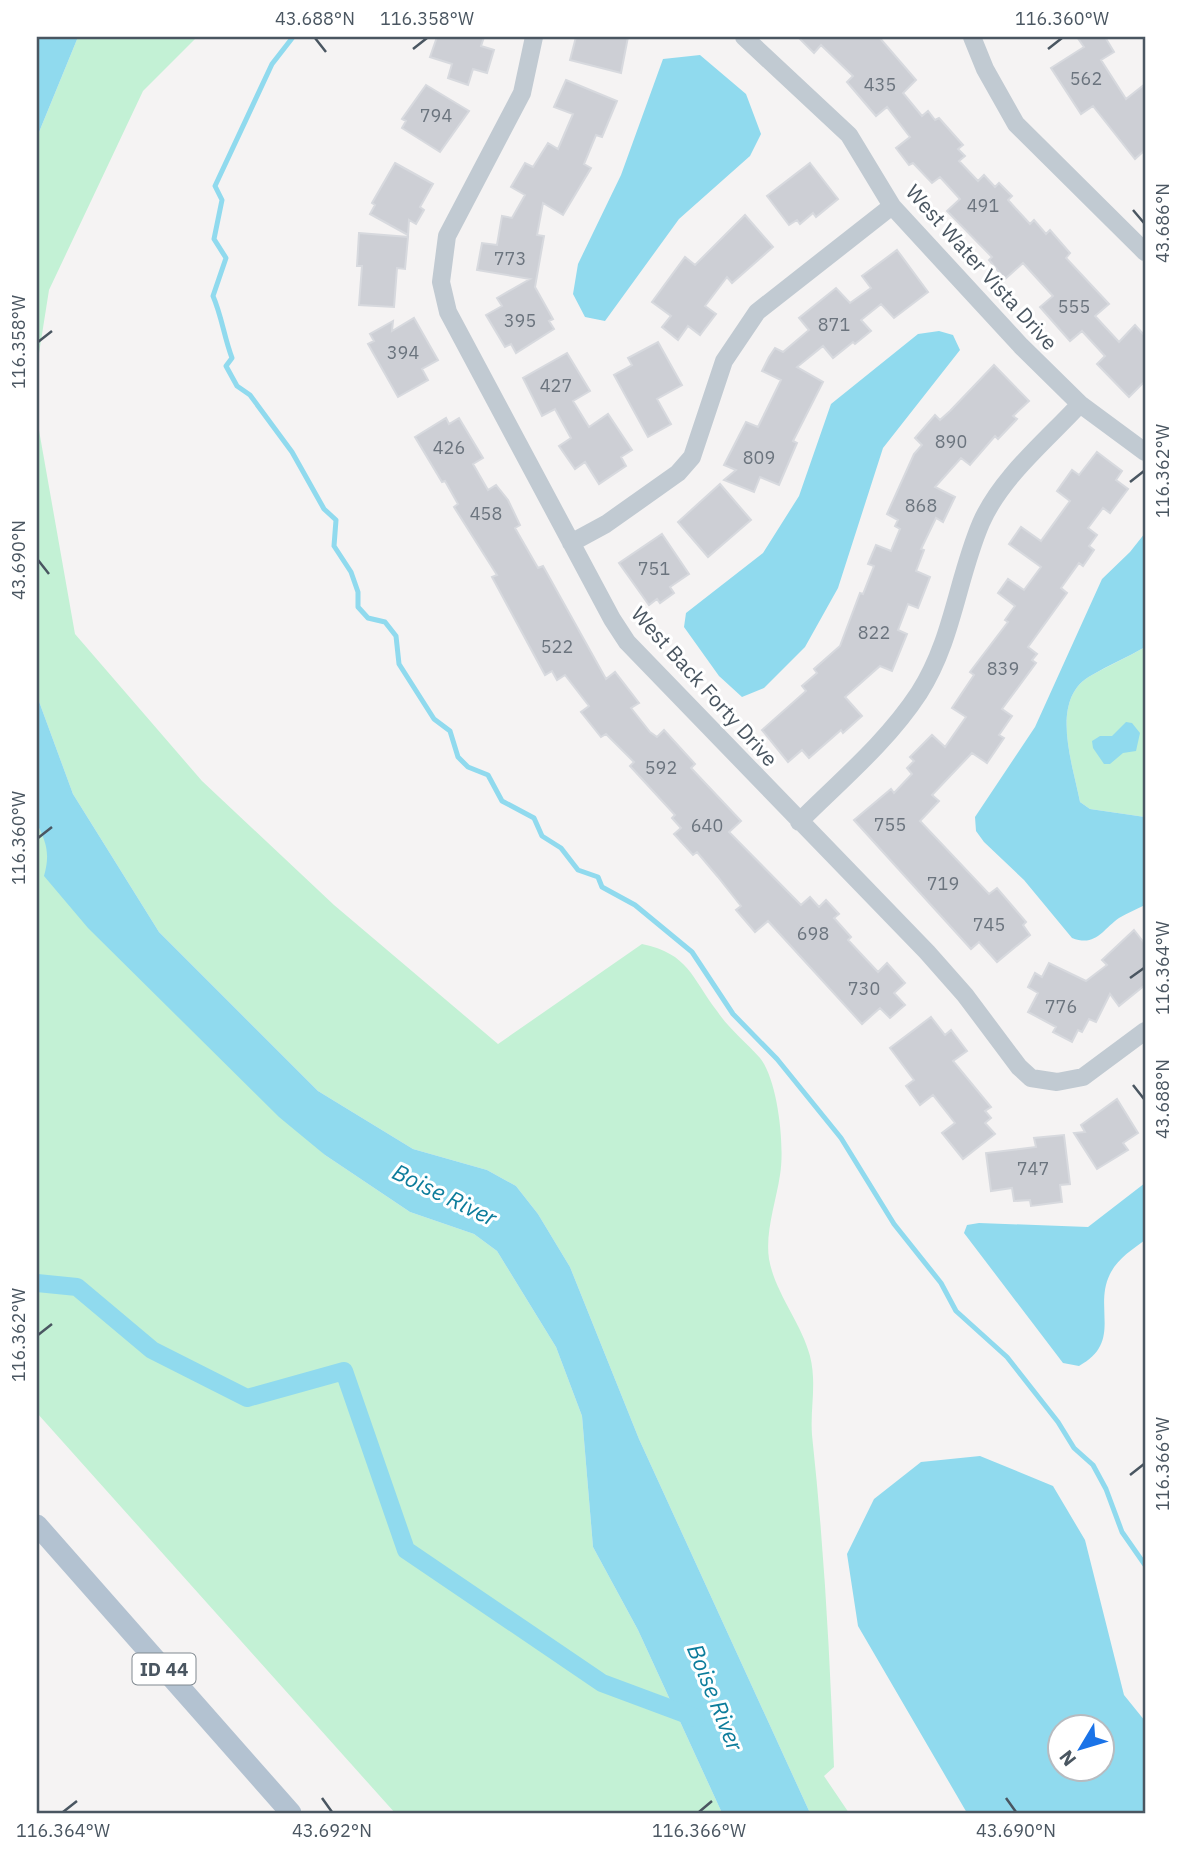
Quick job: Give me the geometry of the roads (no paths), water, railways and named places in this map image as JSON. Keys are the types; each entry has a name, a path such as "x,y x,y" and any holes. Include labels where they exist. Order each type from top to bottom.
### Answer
{"main road":[{"name":"ID 44","path":"37,1525 291,1813"}],"street":[{"name":"West Back Forty Drive","path":"534,37 522,93 447,236 441,282 448,312 627,642 927,952 965,995 1019,1067 1031,1078 1044,1082 1083,1077 1145,1031"},
{"name":"West Water Vista Drive","path":"744,37 849,135 892,205 1021,346 1080,404 1145,452"},
{"path":"974,41 1016,124 1145,252"},
{"path":"571,543 606,524 678,473 692,457 719,373 737,337 778,293 892,205"},
{"path":"799,822 897,724 919,692 950,630 982,522 998,495 1080,404"}],"water":[{"path":"37,37 78,37 37,137"},
{"path":"700,55 746,94 761,134 750,156 679,219 605,321 585,317 573,294 578,264 621,175 663,59"},
{"path":"939,331 953,335 960,350 883,448 838,588 805,647 764,688 742,697 719,676 684,627 686,613 763,553 799,496 831,404 918,334"},
{"path":"1145,533 1145,647 1092,675 1079,686 1071,699 1067,715 1067,733 1080,802 1090,809 1145,817 1145,905 1119,918 1093,939 1080,940 1072,938 1024,880 984,842 976,831 975,817 1035,727 1102,579"},
{"name":"Boise River","path":"37,696 73,794 159,932 318,1091 413,1149 487,1170 516,1186 538,1214 570,1267 639,1439 810,1813 722,1813 638,1630 593,1547 582,1416 556,1347 497,1251 474,1234 410,1212 325,1155 279,1117 88,928 44,876 46,849 37,824"},
{"path":"1126,722 1132,723 1140,733 1136,751 1123,753 1110,764 1104,764 1093,748 1092,741 1100,736 1112,736"},
{"path":"1145,1183 1145,1240 1121,1259 1110,1274 1104,1299 1105,1324 1100,1346 1092,1357 1079,1366 1063,1363 964,1233 967,1225 979,1223 1088,1227"},
{"path":"980,1456 1053,1486 1085,1540 1124,1695 1145,1721 1145,1813 967,1813 858,1626 847,1554 874,1499 921,1462"}],"waterway":[{"path":"293,37 272,64 215,186 222,200 214,239 226,258 213,296 232,358 226,366 237,386 250,395 292,452 324,509 336,520 334,546 351,572 358,592 358,607 368,618 385,622 396,636 399,664 434,719 450,731 458,757 468,767 488,775 502,801 534,818 542,836 561,848 578,870 598,877 602,887 635,905 692,952 733,1014 777,1059 841,1138 894,1224 941,1283 956,1311 1007,1357 1058,1422 1074,1448 1093,1465 1106,1489 1122,1532 1145,1565"},
{"path":"37,1283 77,1287 152,1350 247,1398 344,1371 406,1550 602,1683 696,1718"}]}
